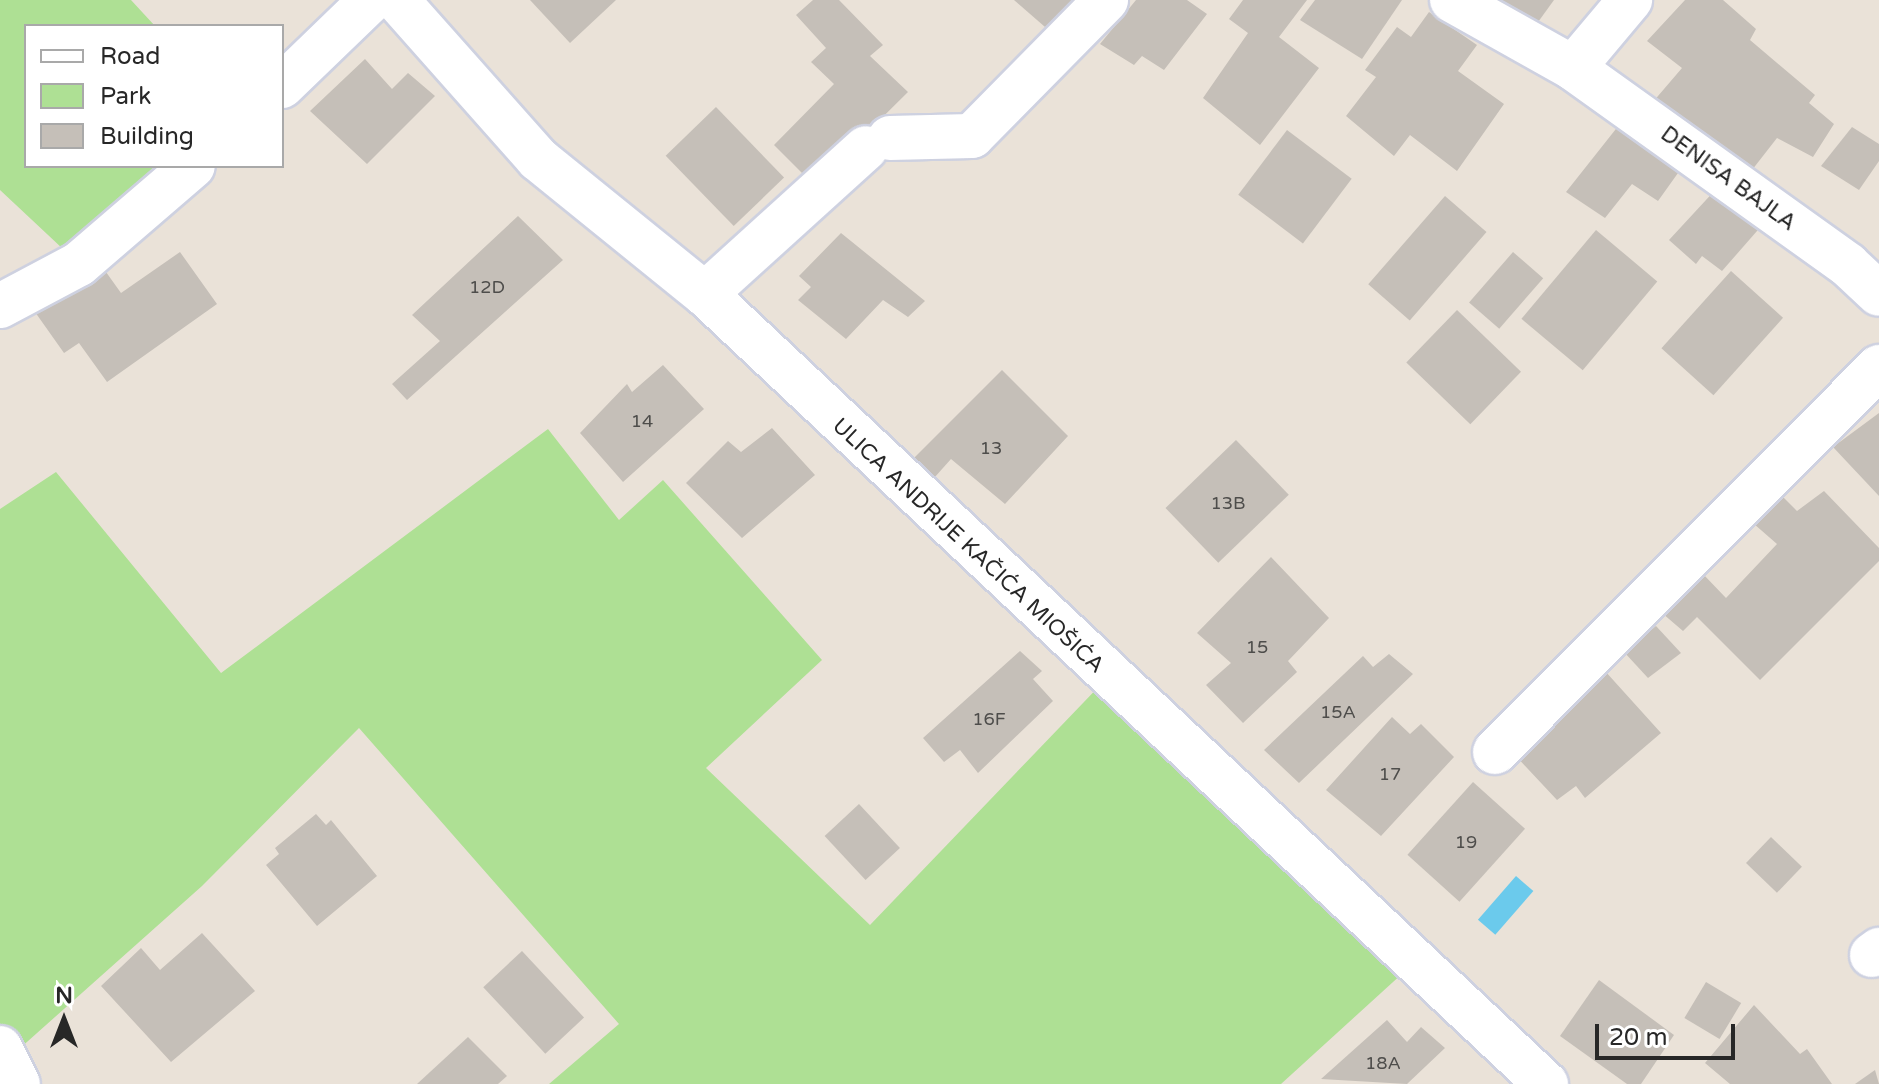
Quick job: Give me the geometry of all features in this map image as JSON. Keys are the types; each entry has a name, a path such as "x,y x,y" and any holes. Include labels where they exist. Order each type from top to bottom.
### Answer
{"street":[{"path":"284,84 371,0"},
{"name":"ULICA ANDRIJE KAČIĆA MIOŠIĆA","path":"397,0 538,159 705,294 1546,1084"},
{"path":"705,294 878,143 972,136 1106,0"},
{"name":"DENISA BAJLA","path":"1452,0 1573,68 1848,265 1879,294"},
{"path":"1573,68 1630,0"},
{"path":"0,306 79,264 191,168"},
{"path":"1495,752 1879,367"},
{"path":"0,1048 18,1084"}],"green space":[{"path":"0,0 131,0 153,24 24,24 24,168 191,168 79,264 0,190"},
{"path":"548,429 619,520 663,480 822,660 706,768 870,925 1107,678 1415,962 1281,1084 549,1084 619,1024 359,728 202,886 0,1066 0,509 56,472 221,673"}],"water":[{"path":"1516,876 1533,891 1495,935 1478,920"}],"building":[{"path":"530,0 616,0 570,43"},
{"path":"813,0 839,0 883,45 870,56 908,92 814,185 774,145 834,84 811,62 826,48 796,15"},
{"path":"1014,0 1094,0 1060,40"},
{"path":"1136,0 1187,0 1207,14 1164,70 1142,56 1134,65 1100,44"},
{"path":"1243,0 1307,0 1279,37 1319,68 1260,145 1203,98 1248,33 1229,19"},
{"path":"1315,0 1402,0 1362,59 1300,20"},
{"path":"1488,0 1554,0 1533,29"},
{"path":"1685,0 1723,0 1756,29 1750,40 1815,95 1809,103 1834,124 1813,157 1777,138 1752,170 1652,103 1682,68 1647,41"},
{"path":"1429,12 1477,45 1458,71 1504,104 1457,171 1410,135 1394,156 1346,116 1376,77 1365,70 1397,27 1411,37"},
{"path":"365,59 392,89 408,73 435,96 367,164 310,111"},
{"path":"716,107 784,177 734,226 666,156"},
{"path":"1623,120 1683,166 1658,201 1632,184 1605,218 1566,192"},
{"path":"1852,127 1879,144 1879,161 1859,190 1821,166"},
{"path":"1287,130 1352,179 1303,243 1238,195"},
{"path":"1718,187 1764,223 1722,271 1702,256 1696,264 1669,240"},
{"path":"1445,196 1487,232 1410,320 1368,284"},
{"path":"518,216 563,260 407,400 392,384 440,341 412,315"},
{"path":"1596,230 1657,281 1583,370 1521,319"},
{"path":"841,233 925,301 908,317 883,300 846,339 798,300 811,287 799,276"},
{"path":"180,252 217,304 107,382 79,343 64,353 35,312 101,265 121,293"},
{"path":"1513,252 1543,278 1499,329 1469,303"},
{"path":"1731,271 1783,318 1713,395 1661,348"},
{"path":"1457,310 1521,372 1470,424 1406,363"},
{"path":"663,365 704,409 623,482 580,433 627,384 632,392"},
{"path":"1002,370 1068,436 1005,504 951,459 926,487 907,465"},
{"path":"1879,413 1879,496 1833,447"},
{"path":"772,428 815,475 742,538 686,483 728,441 741,452"},
{"path":"1236,440 1289,495 1218,563 1166,508"},
{"path":"1776,490 1797,511 1824,491 1879,548 1879,561 1760,680 1697,617 1683,631 1662,613 1703,574 1726,598 1777,544 1746,517"},
{"path":"1271,557 1329,618 1288,661 1297,672 1243,723 1206,685 1231,663 1197,633"},
{"path":"1656,626 1681,653 1648,678 1624,652"},
{"path":"1020,651 1042,671 1033,679 1053,701 978,773 960,750 944,762 923,738"},
{"path":"1389,654 1413,674 1299,783 1264,750 1363,656 1373,667"},
{"path":"1605,671 1661,733 1585,798 1576,786 1557,800 1513,753"},
{"path":"1392,717 1410,734 1421,724 1454,757 1381,836 1326,790"},
{"path":"1473,782 1525,829 1459,902 1407,855"},
{"path":"859,804 900,848 866,880 825,836"},
{"path":"316,814 326,825 331,820 377,876 317,926 266,865 279,854 275,848"},
{"path":"1771,837 1802,867 1777,893 1746,863"},
{"path":"202,933 255,991 171,1062 101,986 141,948 160,970"},
{"path":"522,951 584,1018 545,1054 483,987"},
{"path":"1599,980 1674,1035 1641,1084 1627,1084 1560,1036"},
{"path":"1706,982 1741,1003 1720,1039 1684,1018"},
{"path":"1754,1005 1800,1054 1807,1049 1832,1084 1730,1084 1705,1063"},
{"path":"1387,1020 1407,1042 1421,1027 1445,1048 1407,1084 1321,1079"},
{"path":"468,1037 507,1076 498,1084 417,1084"},
{"path":"1875,1070 1879,1084 1855,1084"}]}
